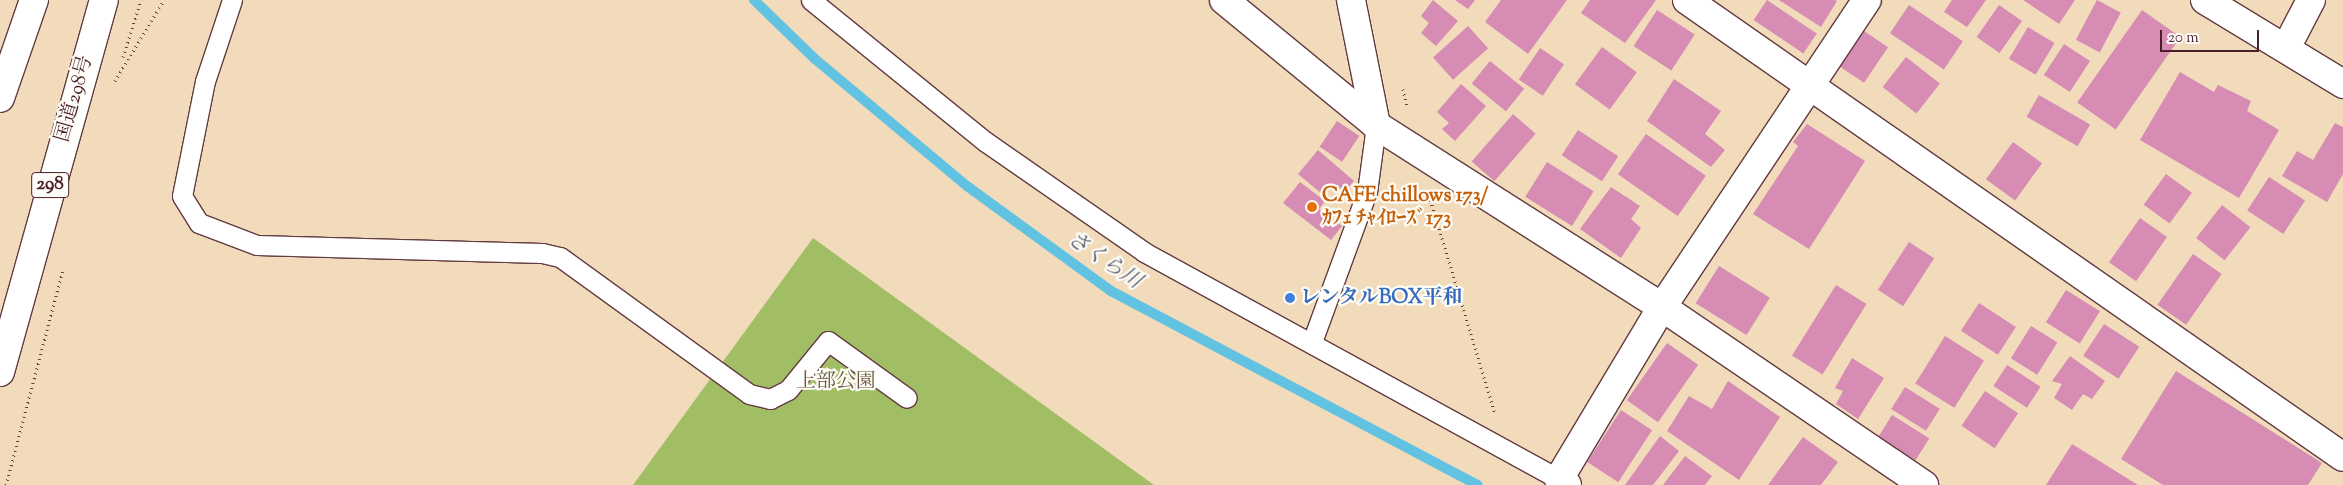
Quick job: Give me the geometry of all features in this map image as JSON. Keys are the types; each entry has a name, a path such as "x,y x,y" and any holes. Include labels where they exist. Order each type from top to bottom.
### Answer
{"main road":[{"path":"0,98 34,0"},
{"name":"国道298号","path":"0,372 30,251 104,0"},
{"path":"1224,0 1376,125 1662,307 1924,485"},
{"path":"1351,0 1376,125"},
{"path":"1687,0 2343,458"},
{"path":"1563,482 1662,307 1808,85 1867,0"},
{"path":"2205,0 2343,84"},
{"path":"2286,48 2311,0"},
{"path":"0,332 30,251"}],"lane":[{"path":"232,0 205,81 182,196 199,223 257,245 542,252 560,257 749,394 770,399 788,390 828,341 907,398"},
{"path":"811,0 986,142 1144,252 1312,342 1563,482"},
{"path":"1312,342 1367,192 1376,125"}],"path":[{"path":"112,91 141,0"},
{"path":"115,82 164,0"},
{"path":"1402,84 1416,150 1482,376 1509,451"},
{"path":"6,485 65,263"}],"green space":[{"name":"上部公園","path":"813,238 1154,485 633,485"}],"building":[{"path":"1433,0 1458,21 1436,46 1421,33 1429,23 1421,16"},
{"path":"1455,0 1475,0 1468,9"},
{"path":"1501,0 1567,0 1528,54 1485,22"},
{"path":"1590,0 1656,0 1625,43 1581,13"},
{"path":"1767,0 1817,34 1803,53 1754,20"},
{"path":"1779,0 1835,0 1837,1 1821,27"},
{"path":"1952,0 1986,0 1967,27 1944,12"},
{"path":"2023,0 2075,0 2059,24"},
{"path":"2097,0 2121,13 2100,52 2076,40"},
{"path":"1909,5 1963,41 1944,70 1890,33"},
{"path":"1999,5 2022,21 2000,53 1977,37"},
{"path":"1657,10 1695,35 1671,71 1634,46"},
{"path":"2142,10 2181,37 2116,130 2077,103"},
{"path":"1468,26 1488,48 1453,80 1433,57"},
{"path":"2028,27 2055,43 2036,75 2009,59"},
{"path":"1864,31 1888,47 1864,83 1840,67"},
{"path":"2064,44 2090,61 2070,92 2044,75"},
{"path":"1602,47 1637,72 1610,109 1575,84"},
{"path":"1540,48 1564,64 1543,96 1519,80"},
{"path":"1906,57 1940,83 1916,113 1883,87"},
{"path":"1490,61 1524,89 1506,111 1472,84"},
{"path":"2180,72 2214,92 2218,85 2251,101 2247,111 2279,130 2239,198 2140,140"},
{"path":"1674,79 1721,111 1705,134 1725,150 1711,167 1647,121"},
{"path":"1461,84 1486,106 1455,141 1442,129 1449,123 1437,112"},
{"path":"2039,95 2090,124 2078,146 2026,117"},
{"path":"1513,114 1536,134 1494,181 1472,162"},
{"path":"1337,121 1359,136 1342,162 1320,147"},
{"path":"2335,123 2343,127 2343,174 2327,202 2282,176 2297,151 2313,160"},
{"path":"1807,124 1865,161 1809,249 1753,214 1798,146 1793,142"},
{"path":"1578,130 1618,156 1602,181 1562,155"},
{"path":"1646,134 1706,176 1678,216 1618,174"},
{"path":"2013,142 2042,163 2015,200 1986,179"},
{"path":"1318,150 1354,181 1344,192 1337,185 1322,194 1298,174"},
{"path":"1547,162 1594,191 1572,226 1525,197"},
{"path":"2166,174 2192,193 2170,224 2144,205"},
{"path":"2269,177 2305,200 2283,234 2247,211"},
{"path":"1300,182 1325,201 1319,209 1342,226 1331,240 1283,203"},
{"path":"1611,187 1640,206 1631,219 1641,228 1621,258 1580,229"},
{"path":"2222,205 2250,227 2225,260 2196,238"},
{"path":"2140,218 2167,237 2136,281 2109,262"},
{"path":"1909,242 1934,258 1903,306 1878,290"},
{"path":"2193,254 2222,274 2186,325 2157,305"},
{"path":"1719,266 1770,298 1747,335 1696,303"},
{"path":"1836,285 1867,304 1823,374 1792,355"},
{"path":"2066,290 2100,311 2080,343 2046,322"},
{"path":"1979,303 2016,327 1998,355 1961,331"},
{"path":"2104,324 2139,347 2119,379 2083,356"},
{"path":"2031,326 2057,342 2037,375 2011,358"},
{"path":"1945,336 1984,360 1954,408 1915,383"},
{"path":"1667,343 1698,365 1658,422 1627,400"},
{"path":"2070,356 2105,381 2092,399 2083,394 2072,410 2054,398 2062,384 2052,381"},
{"path":"1852,358 1884,378 1858,419 1836,404 1843,391 1835,388"},
{"path":"2007,365 2041,387 2027,408 1993,386"},
{"path":"2176,371 2322,463 2308,485 2163,485 2121,459"},
{"path":"1728,381 1780,417 1739,480 1667,431 1689,396 1712,409"},
{"path":"1905,387 1940,409 1926,431 1891,409"},
{"path":"1985,391 2018,413 1995,448 1962,426"},
{"path":"1621,410 1652,430 1618,482 1587,462"},
{"path":"1892,415 1929,438 1916,460 1878,437"},
{"path":"1660,436 1679,451 1653,485 1625,485"},
{"path":"1803,437 1838,462 1821,485 1768,485"},
{"path":"2072,444 2138,485 2046,485"},
{"path":"1685,456 1712,476 1705,485 1663,485"}],"waterway":[{"name":"さくら川","path":"754,0 815,59 967,186 1111,291 1478,485"}],"place":[{"name":"CAFE chillows 173/ ｶﾌｪ ﾁｬｲﾛｰｽﾞ173","path":"1312,207"},
{"name":"レンタルBOX平和","path":"1290,298"}]}
